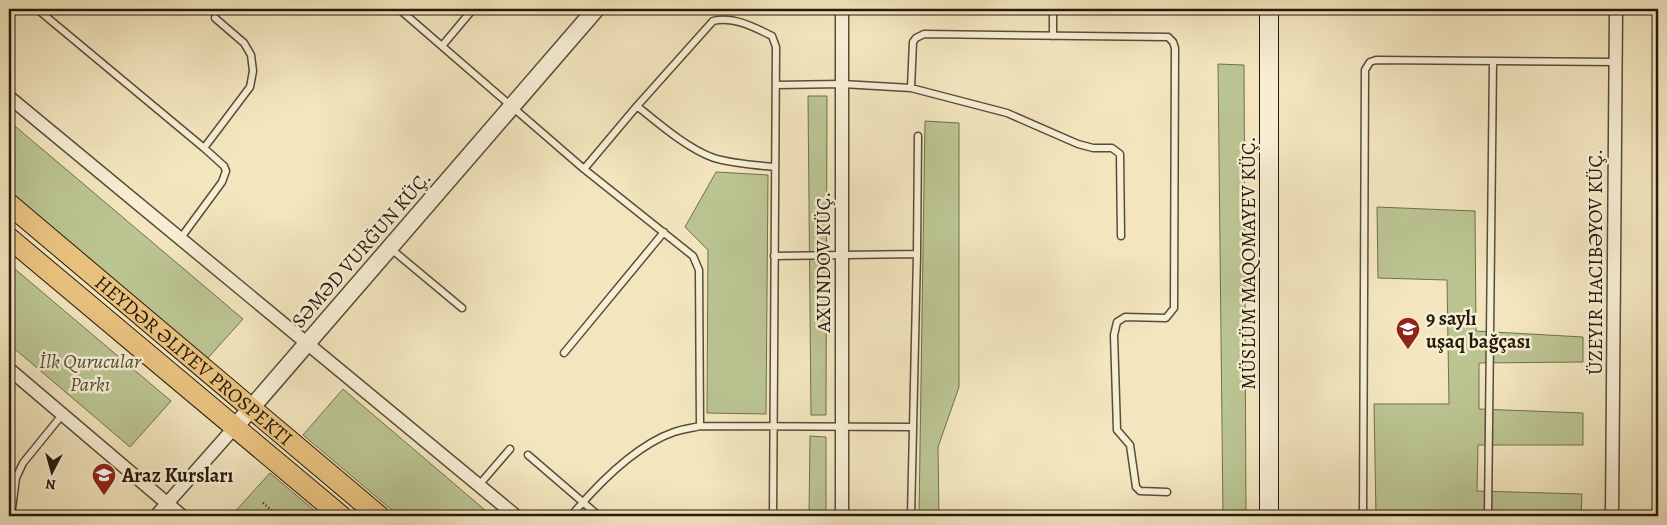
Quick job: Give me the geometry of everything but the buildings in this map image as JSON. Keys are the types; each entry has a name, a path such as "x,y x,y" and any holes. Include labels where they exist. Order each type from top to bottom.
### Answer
{"main road":[{"name":"MÜSLÜM MAQOMAYEV KÜÇ.","path":"1269,9 1269,516"},
{"name":"HEYDƏR ƏLIYEV PROSPEKTI","path":"9,204 379,516"},
{"name":"HEYDƏR ƏLIYEV PROSPEKTI","path":"9,238 341,516"}],"street":[{"name":"SƏMƏD VURĞUN KÜÇ.","path":"156,516 308,344 596,9"},
{"name":"AXUNDOV KÜÇ.","path":"842,9 842,516"},
{"path":"1612,516 1616,9"},
{"path":"9,97 516,516"},
{"path":"9,368 182,516"}],"lane":[{"path":"37,9 224,166 225,176 180,239"},
{"path":"399,9 584,169 693,256 699,270 700,426"},
{"path":"442,46 474,9"},
{"path":"1053,9 1053,36"},
{"path":"204,148 250,87 253,71 252,55 244,43 215,18"},
{"path":"584,169 636,106 713,22 723,18 772,36 776,47 773,516"},
{"path":"911,88 913,42 924,34 1168,37 1173,42 1175,48 1174,308 1166,318 1125,317 1117,322 1114,336 1118,430 1130,445 1136,487 1140,491 1167,492"},
{"path":"1363,516 1365,70 1370,62 1376,60 1616,62"},
{"path":"1488,516 1493,61"},
{"path":"776,85 842,84 911,88 1007,113 1078,144 1094,148 1112,148 1120,154 1121,236"},
{"path":"636,106 680,139 712,157 735,163 775,167"},
{"path":"911,516 918,136"},
{"path":"564,353 664,232"},
{"path":"389,248 462,308"},
{"path":"774,256 917,254"},
{"path":"11,516 16,478 23,463 62,415"},
{"path":"571,516 625,461 642,448 673,432 700,426 913,427"},
{"path":"479,485 510,449"},
{"path":"528,455 600,516"},
{"path":"9,479 16,478"}],"path":[{"path":"263,503 279,516"}],"green space":[{"path":"1218,64 1244,65 1246,516 1223,516"},
{"path":"808,96 827,96 826,415 811,415"},
{"path":"9,121 243,319 207,359 9,192"},
{"path":"925,121 959,123 959,387 938,447 939,516 919,516"},
{"path":"716,172 768,175 766,414 707,413 708,250 685,227"},
{"path":"1377,207 1475,211 1476,331 1583,337 1583,362 1479,363 1479,409 1583,413 1583,445 1478,445 1477,491 1582,494 1581,516 1376,516 1374,404 1449,404 1447,280 1378,278"},
{"name":"İlk Qurucular Parkı","path":"9,264 171,401 130,447 9,344"},
{"path":"343,389 492,516 399,516 303,435"},
{"path":"810,436 826,437 826,516 809,516"},
{"path":"270,473 321,516 231,516"}],"place":[{"name":"9 saylı uşaq bağçası","path":"1408,350"},
{"name":"Araz Kursları","path":"104,496"}]}
